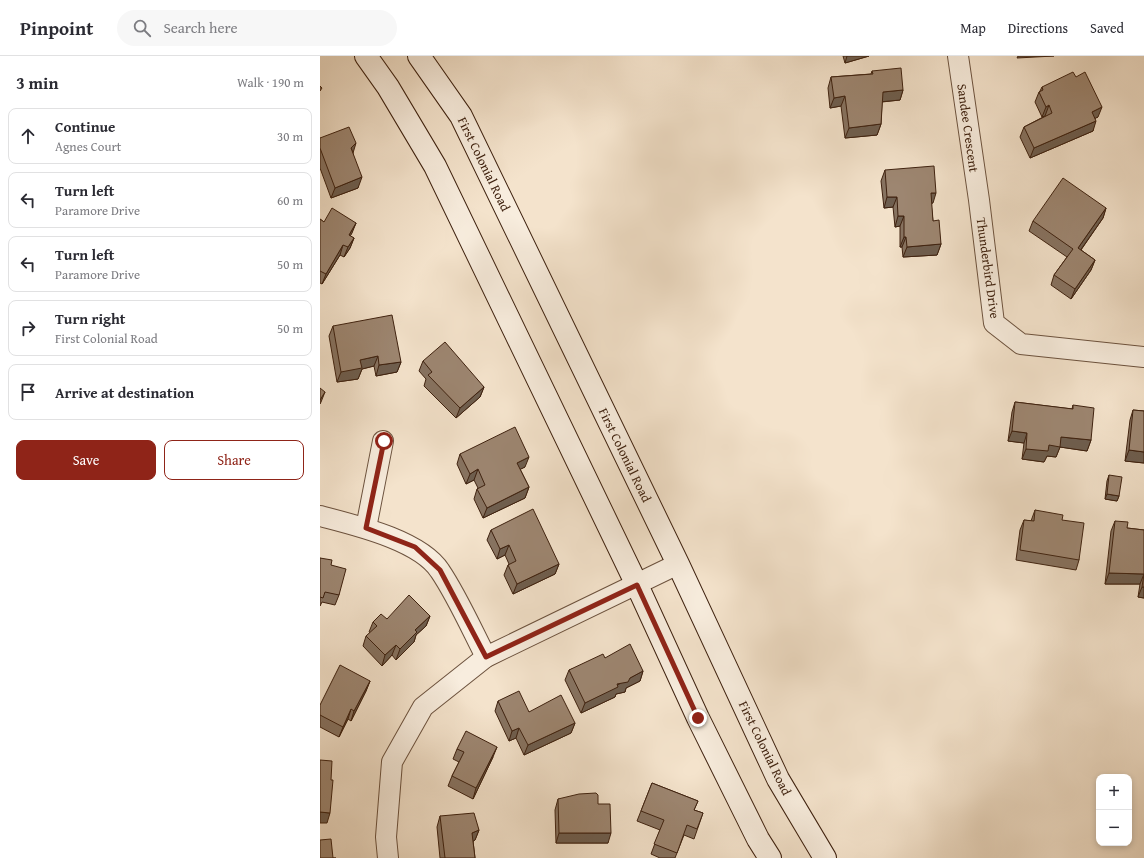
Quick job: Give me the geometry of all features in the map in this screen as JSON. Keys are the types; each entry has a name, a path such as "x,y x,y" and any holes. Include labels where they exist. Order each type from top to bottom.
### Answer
{"main road":[{"path":"366,56 388,87 435,166 637,585 698,718 758,839 770,858"},
{"name":"First Colonial Road","path":"420,56 461,116 678,564 778,779 826,858"}],"street":[{"name":"Sandee Crescent","path":"958,56 979,200"},
{"name":"Thunderbird Drive","path":"979,200 994,323 1021,344 1144,358"},
{"path":"366,528 384,441"},
{"path":"320,516 366,528 415,547 440,570 486,657"},
{"path":"388,858 386,837 392,762 423,707 486,657 678,564"}],"building":[{"path":"901,68 903,90 883,92 881,124 849,128 845,96 834,98 831,77 873,74 872,71"},
{"path":"1073,72 1076,77 1085,72 1102,107 1092,112 1096,121 1034,148 1024,127 1052,113 1049,105 1046,107 1039,92 1043,90 1042,87"},
{"path":"349,127 356,143 351,148 362,177 335,188 320,148 320,138"},
{"path":"934,166 936,193 931,193 933,221 939,220 941,244 907,247 906,237 904,237 904,216 898,216 897,197 887,197 885,170"},
{"path":"1063,178 1106,208 1078,248 1095,260 1075,289 1054,275 1073,249 1033,221"},
{"path":"332,208 356,223 349,235 354,238 348,247 343,245 326,274 320,271 320,219 324,222"},
{"path":"392,315 401,362 379,365 378,356 360,360 362,368 341,372 333,326"},
{"path":"445,342 484,387 460,408 428,375 432,372 423,361"},
{"path":"320,388 325,392 320,400"},
{"path":"1015,402 1073,409 1073,405 1094,408 1091,440 1061,437 1060,447 1049,445 1048,451 1026,449 1027,433 1012,431"},
{"path":"1133,410 1144,411 1144,452 1129,450"},
{"path":"515,427 529,457 517,463 529,487 487,508 477,489 485,485 478,469 470,474 460,454"},
{"path":"1109,475 1122,477 1119,496 1107,494"},
{"path":"533,509 559,564 517,584 508,565 516,561 509,545 500,549 491,530"},
{"path":"1035,510 1063,515 1062,520 1084,523 1079,560 1020,550 1024,520 1034,521"},
{"path":"1115,521 1128,522 1127,528 1144,530 1144,574 1109,573"},
{"path":"320,558 332,560 331,565 346,569 339,595 325,592 323,598 320,597"},
{"path":"1144,574 1144,587 1142,587"},
{"path":"409,595 430,616 415,630 417,632 400,649 396,645 385,655 366,636 377,626 373,622 381,614 387,619"},
{"path":"630,644 643,671 630,678 628,682 617,684 618,687 585,703 569,670 603,654 605,658"},
{"path":"340,665 370,681 354,711 351,709 343,727 320,715 320,705"},
{"path":"519,691 529,712 561,695 575,723 528,745 519,728 512,731 498,701"},
{"path":"466,731 497,747 476,788 452,776 464,752 457,749"},
{"path":"320,760 332,761 331,780 333,780 330,813 320,812"},
{"path":"652,783 698,801 694,810 703,813 697,829 687,825 677,853 654,844 664,820 641,811"},
{"path":"596,793 598,795 598,804 610,804 611,833 559,833 558,799 579,794"},
{"path":"474,813 479,830 472,833 475,858 445,858 440,816"},
{"path":"331,839 333,858 320,858 320,840"}],"route":[{"path":"384,441 366,528 415,547 440,570 486,657 637,585 698,718"}]}
